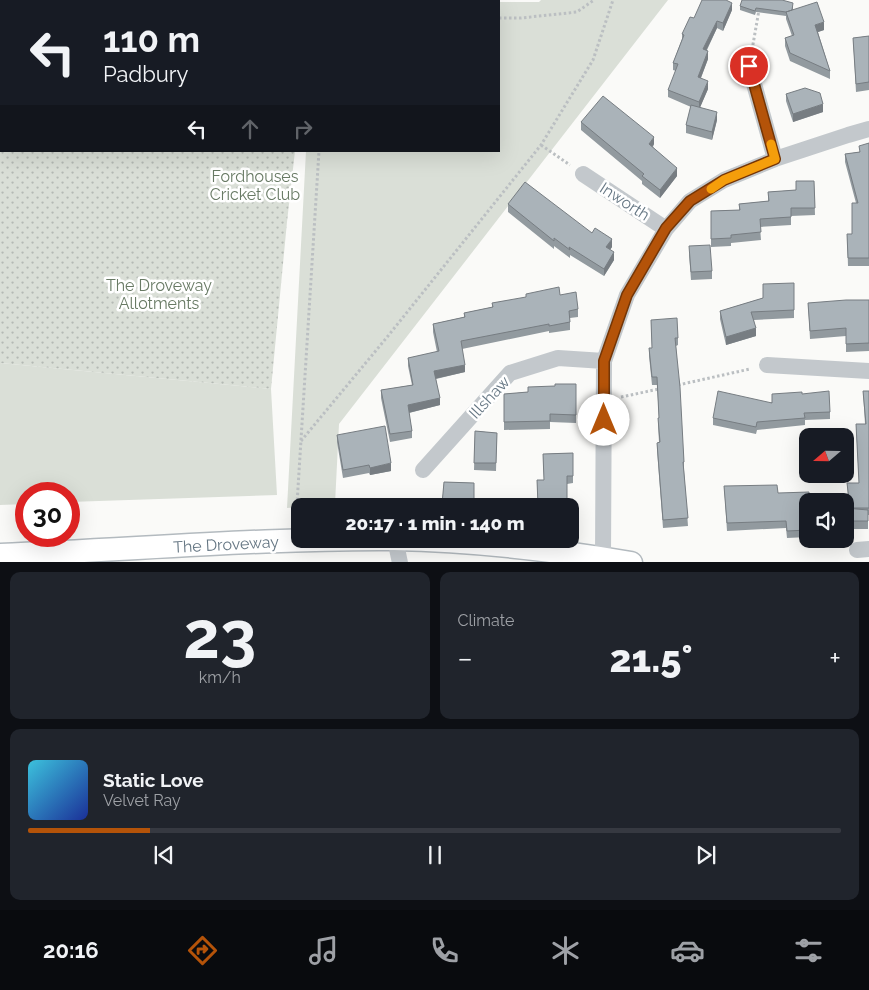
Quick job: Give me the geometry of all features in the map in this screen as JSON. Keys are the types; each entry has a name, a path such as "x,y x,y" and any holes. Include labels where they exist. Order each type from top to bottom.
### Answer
{"street":[{"path":"749,66 775,159"},
{"path":"603,558 604,361 627,295 666,228 690,201 724,180 775,159 848,134 869,130"},
{"name":"Inworth","path":"583,174 666,228"},
{"name":"Illshaw","path":"424,470 510,373 558,358 604,361"},
{"path":"767,365 869,370"},
{"name":"The Droveway","path":"0,555 291,540"},
{"path":"397,548 400,562"},
{"name":"The Droveway","path":"524,548 631,562"}],"path":[{"path":"500,18 521,18 577,12 594,0"},
{"path":"301,442 541,145 593,60 614,0"},
{"path":"749,66 759,9"},
{"path":"541,145 583,174"},
{"path":"298,498 319,152"},
{"path":"671,386 767,365"},
{"path":"604,401 662,388"}],"green space":[{"path":"541,0 668,0 339,424 335,498 291,498 291,508 287,508 306,152 500,152 500,2 539,2"},
{"name":"The Droveway Allotments","path":"0,152 295,152 271,389 0,363"},
{"path":"0,363 271,389 277,495 80,502 80,482 15,482 15,504 0,505"}],"building":[{"path":"702,0 726,0 732,3 723,23 717,21 703,49 708,51 698,77 708,81 699,102 668,90 678,64 673,63 684,35 682,34 690,17 694,18"},
{"path":"742,0 782,0 793,3 792,10 786,12 756,8 755,11 740,6"},
{"path":"817,2 824,22 815,25 830,71 790,53 785,38 794,35 786,12"},
{"path":"869,36 869,82 856,84 853,38"},
{"path":"805,88 820,93 823,104 793,114 786,94"},
{"path":"603,96 654,137 649,144 677,168 660,190 642,176 644,174 581,122"},
{"path":"691,105 717,112 712,132 686,125"},
{"path":"869,143 869,258 848,258 847,234 852,234 852,203 858,203 845,154 860,152 859,146"},
{"path":"796,181 814,181 815,208 791,208 791,217 760,219 761,232 731,235 731,238 711,239 711,211 740,210 739,204 769,201 768,192 796,190"},
{"path":"525,182 592,233 595,228 612,239 606,247 614,252 604,269 569,247 570,250 554,238 554,241 508,204"},
{"path":"710,245 712,271 691,272 689,246"},
{"path":"794,283 794,310 751,312 756,328 726,337 720,311 763,298 763,284"},
{"path":"559,287 560,295 576,292 578,309 569,311 570,322 549,326 549,324 461,341 465,365 434,371 440,398 408,405 412,431 390,434 381,390 413,385 408,358 439,351 433,324 465,317 464,313 493,307 492,303 526,297 526,294"},
{"path":"869,300 869,343 846,344 846,328 810,331 808,303"},
{"path":"677,318 678,338 675,338 688,518 663,520 657,443 660,442 657,377 652,377 649,348 652,348 651,320"},
{"path":"555,384 576,384 576,415 550,414 550,421 504,422 504,394 528,392 528,387 555,386"},
{"path":"718,391 772,403 772,394 802,392 802,394 829,391 830,412 804,413 805,418 757,422 756,427 713,418"},
{"path":"863,391 869,391 869,508 854,508 854,493 848,493 847,483 859,483 856,424 866,424"},
{"path":"385,426 391,463 370,468 369,465 343,470 337,435"},
{"path":"475,431 497,433 496,463 474,463"},
{"path":"573,453 573,476 567,476 567,498 538,498 537,480 544,480 543,454"},
{"path":"444,482 474,483 474,498 443,498"},
{"path":"777,485 778,493 809,492 799,493 799,530 787,531 786,521 727,523 724,486"},
{"path":"854,509 868,510 868,521 854,521"}],"slow traffic":[{"path":"711,189 724,180 775,159 771,144"}],"route":[{"path":"604,420 604,361 627,295 666,228 690,201 724,180 775,159 749,66"}],"park label":[{"name":"Fordhouses Cricket Club","path":"255,185"}]}
